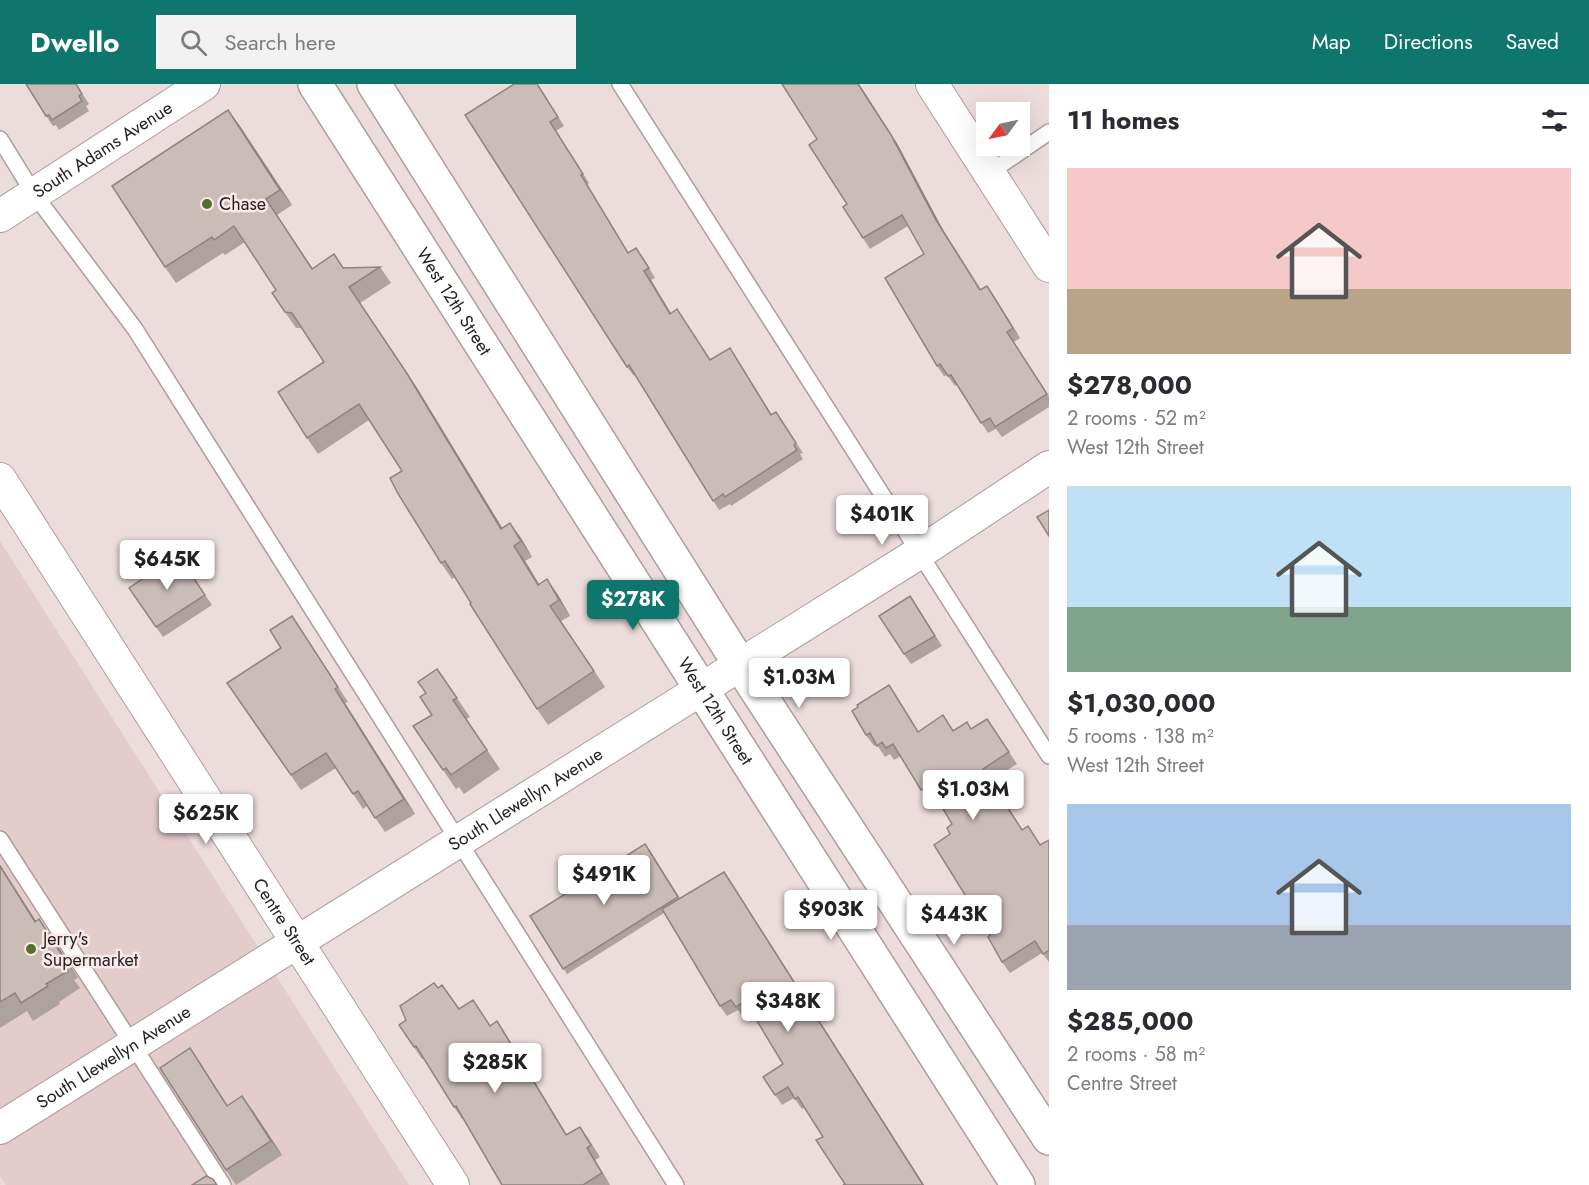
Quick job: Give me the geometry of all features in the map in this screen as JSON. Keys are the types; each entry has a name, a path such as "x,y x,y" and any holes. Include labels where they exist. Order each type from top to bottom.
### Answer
{"main road":[{"name":"West 12th Street","path":"315,84 699,689 1018,1185"},
{"path":"374,84 739,663 1049,1138"}],"street":[{"name":"South Adams Avenue","path":"0,216 204,84"},
{"path":"932,84 1049,266"},
{"name":"South Llewellyn Avenue","path":"0,1128 298,944 739,663 919,553 1049,467"},
{"name":"Centre Street","path":"0,479 453,1185"}],"lane":[{"path":"620,84 1049,756"},
{"path":"989,173 1049,132"},
{"path":"0,139 34,194 135,329 676,1185"},
{"path":"0,839 223,1185"}],"shaded area":[{"path":"0,541 409,1185 6,1185 0,1176"}],"building":[{"path":"26,84 76,84 82,94 79,96 82,101 52,120 49,115 46,116"},
{"path":"514,84 537,84 558,117 550,122 628,253 636,248 649,268 644,271 670,314 677,309 710,360 730,348 771,415 776,412 796,443 794,445 797,450 725,497 723,494 713,501 629,365 627,367 465,115"},
{"path":"782,84 858,84 891,135 936,220 980,290 987,286 1013,328 1007,332 1047,394 995,427 990,418 981,423 951,375 948,376 940,364 937,366 885,278 924,254 902,215 863,238 843,207 847,204 809,145 817,139"},
{"path":"228,110 280,190 266,199 312,269 334,254 343,268 380,267 349,287 406,372 501,529 510,523 521,541 514,546 538,585 547,579 559,600 550,606 594,671 537,709 445,561 441,563 397,492 390,478 402,471 359,404 307,438 278,392 324,362 292,313 285,312 272,293 276,290 234,226 214,240 212,237 165,267 112,186"},
{"path":"1049,510 1049,536 1037,517"},
{"path":"178,555 205,595 156,627 129,588"},
{"path":"910,596 935,636 904,654 879,616"},
{"path":"292,616 338,687 335,689 404,799 375,818 358,791 353,794 326,753 291,775 227,683 281,648 270,630"},
{"path":"437,669 457,698 453,700 487,750 451,775 446,768 443,770 413,726 432,715 420,697 426,693 418,682"},
{"path":"889,685 918,732 943,715 953,731 967,722 971,729 987,719 1009,752 983,769 1022,830 1028,826 1040,845 1049,840 1049,950 1043,954 1035,941 1002,962 988,937 990,935 934,845 950,834 947,828 952,824 929,785 921,790 893,744 886,748 882,742 877,746 870,733 866,735 852,711 858,707 857,705"},
{"path":"645,844 678,897 563,969 530,916"},
{"name":"Jerry's Supermarket","path":"0,866 35,922 39,919 65,960 62,962 68,971 21,1003 15,993 0,1002"},
{"path":"724,872 923,1185 843,1185 845,1184 816,1140 823,1137 798,1097 795,1099 788,1087 775,1095 763,1077 783,1064 745,1001 736,1007 731,1000 720,1006 662,909"},
{"path":"434,983 438,988 442,985 459,1009 473,1000 490,1026 497,1021 566,1135 580,1127 591,1145 587,1148 602,1173 583,1185 502,1185 456,1106 454,1107 416,1046 414,1047 399,1025 406,1020 400,1006"},
{"path":"190,1048 227,1106 242,1096 271,1141 226,1170 160,1068"},
{"path":"206,1176 213,1179 217,1185 192,1185"}],"place":[{"name":"Chase","path":"207,204"},
{"name":"Jerry's Supermarket","path":"31,949"}]}
